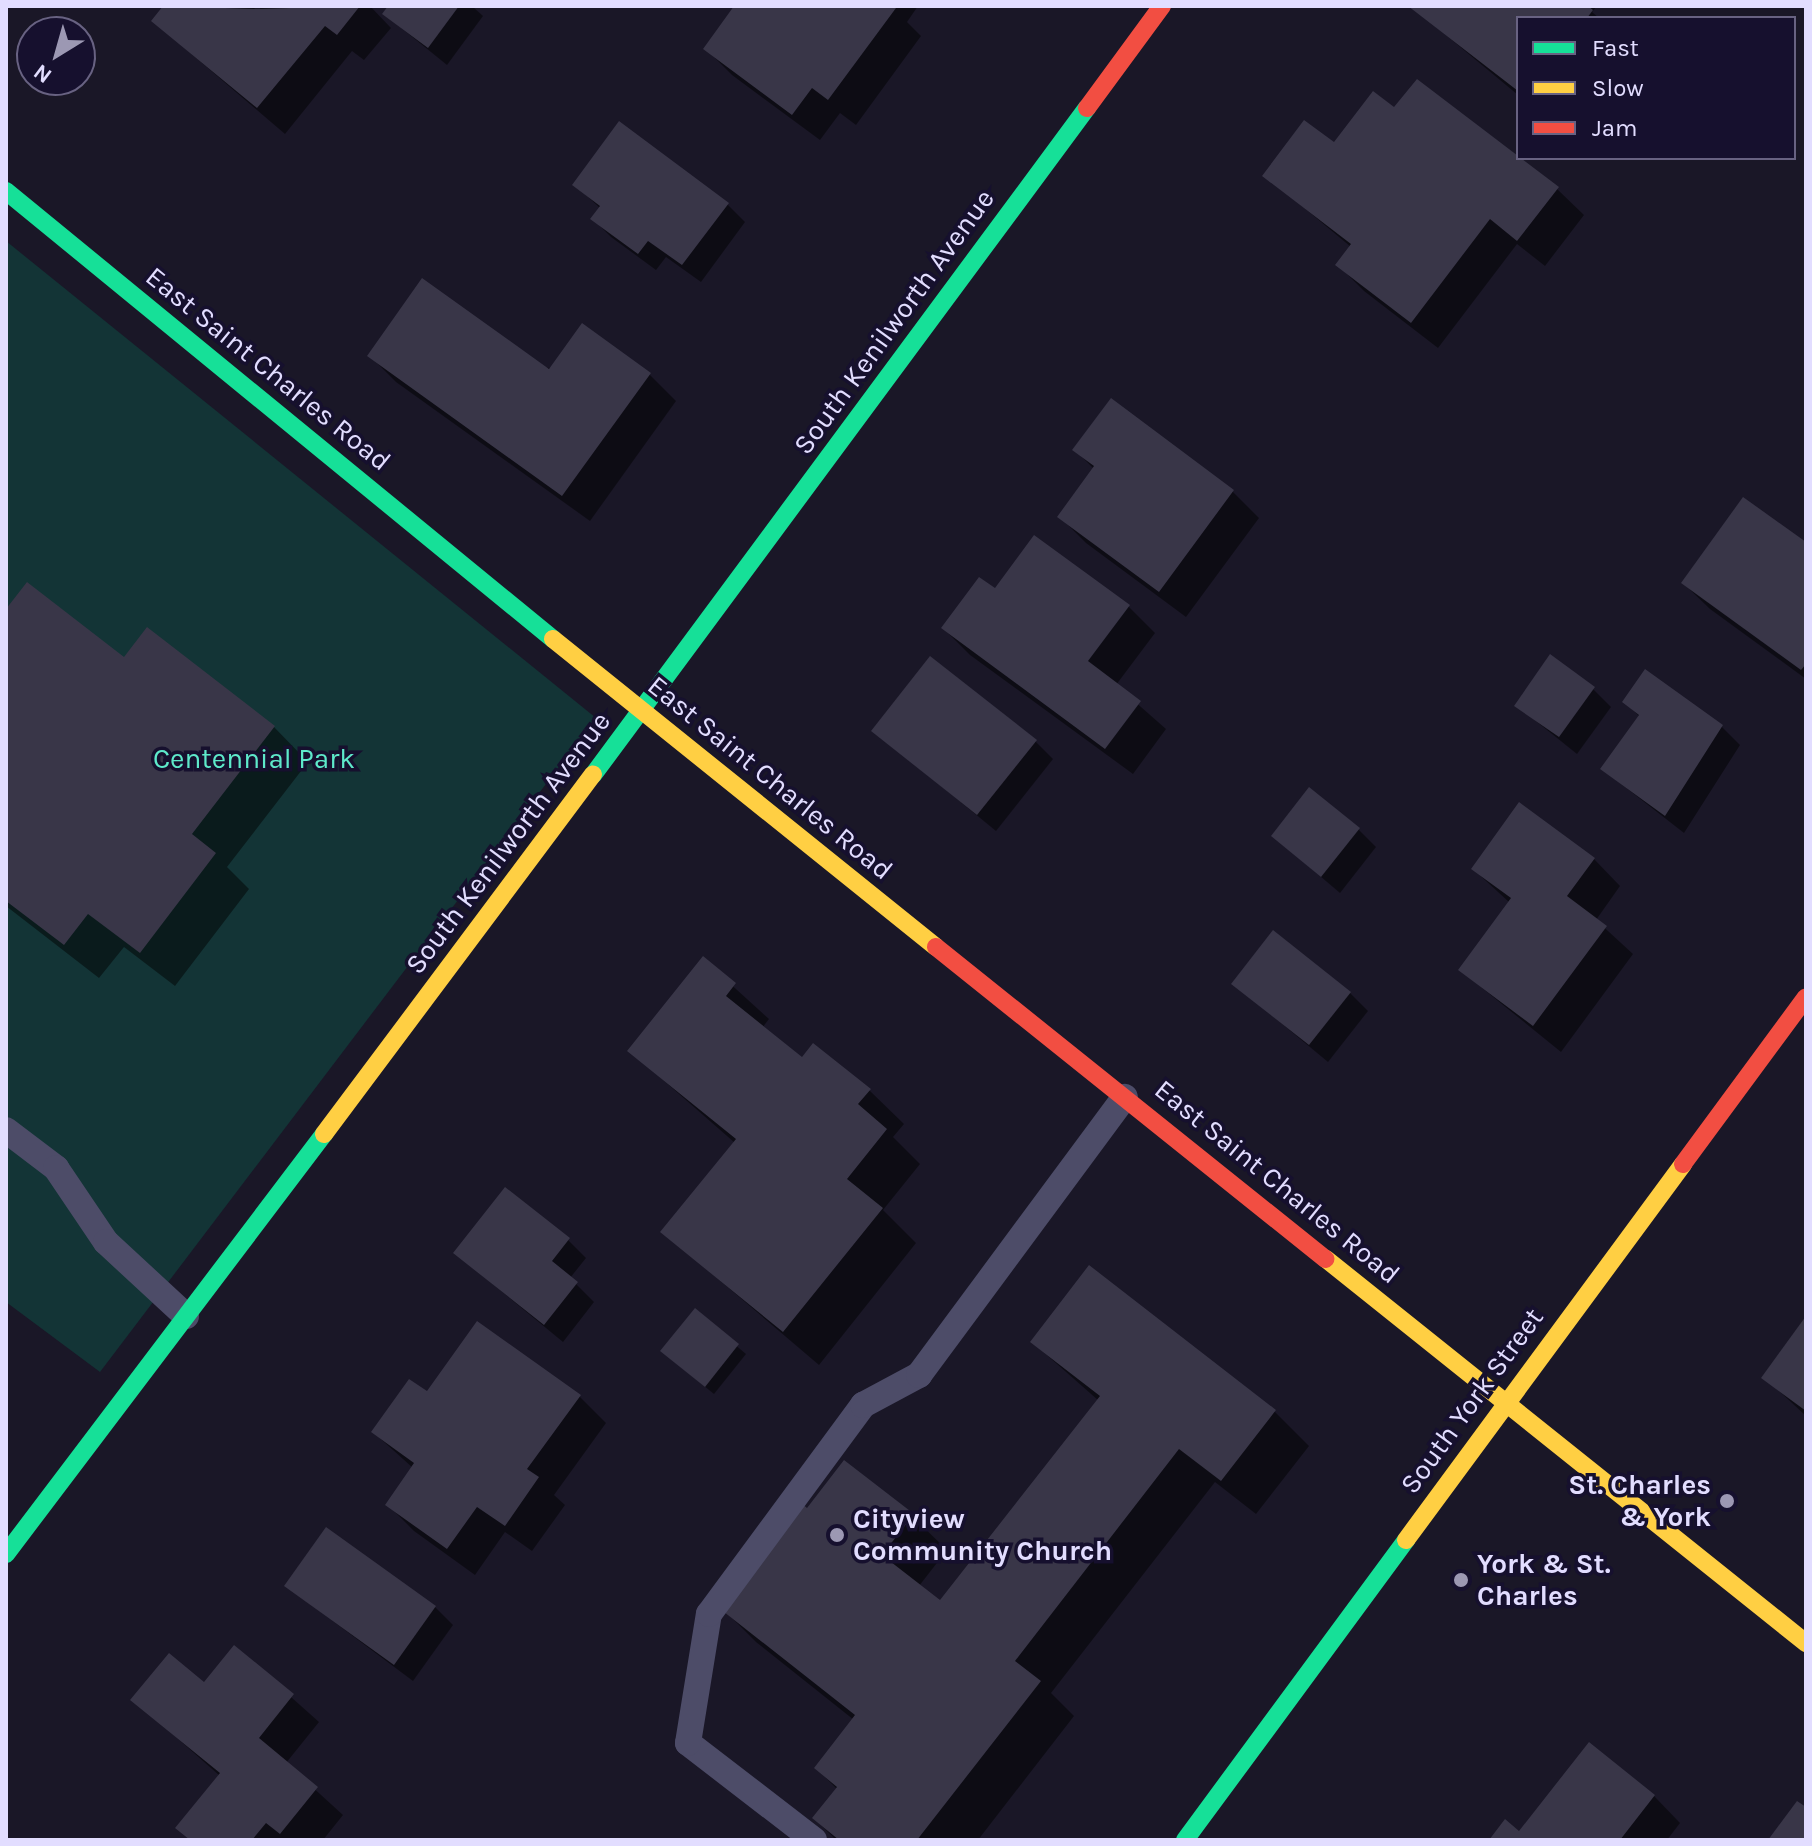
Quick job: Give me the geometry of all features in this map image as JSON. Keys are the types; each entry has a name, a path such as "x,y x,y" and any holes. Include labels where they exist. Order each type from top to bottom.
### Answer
{"main road":[{"name":"South Kenilworth Avenue","path":"6,1554 641,711 1162,6"},
{"name":"East Saint Charles Road","path":"6,191 641,711 1806,1643"},
{"name":"South York Street","path":"1185,1840 1806,997"}],"lane":[{"path":"814,1840 688,1743 709,1614 863,1405 919,1375 1125,1097"},
{"path":"6,1130 56,1168 106,1242 186,1316"}],"green space":[{"name":"Centennial Park","path":"6,241 596,718 100,1372 6,1302"}],"building":[{"path":"163,6 257,9 360,6 337,35 325,26 257,108 151,21"},
{"path":"388,6 459,6 428,48 382,14"},
{"path":"734,6 896,8 828,100 812,88 792,115 703,49"},
{"path":"1408,6 1588,6 1593,10 1588,16 1516,16 1516,89"},
{"path":"1417,79 1516,154 1516,160 1524,160 1559,187 1517,241 1490,219 1411,323 1335,265 1351,244 1262,176 1304,120 1334,142 1373,91 1394,107"},
{"path":"619,121 729,203 682,265 648,241 638,254 590,219 600,206 572,185"},
{"path":"422,278 549,369 582,323 651,373 562,496 367,356"},
{"path":"1111,398 1234,490 1159,592 1057,517 1094,466 1072,450"},
{"path":"1743,497 1806,542 1806,664 1801,670 1681,583"},
{"path":"1034,535 1130,605 1088,661 1141,701 1105,749 941,628 979,577 995,588"},
{"path":"27,582 124,657 147,627 275,726 192,834 216,853 140,953 88,914 64,945 6,901 6,609"},
{"path":"1550,654 1595,687 1559,737 1514,706"},
{"path":"930,656 1037,740 977,815 871,731"},
{"path":"1645,669 1723,725 1665,816 1600,769 1639,715 1622,702"},
{"path":"1309,787 1360,828 1321,877 1271,836"},
{"path":"1519,802 1595,858 1567,896 1607,926 1533,1026 1458,970 1511,898 1471,869"},
{"path":"1273,930 1351,992 1309,1045 1231,984"},
{"path":"703,956 736,983 726,996 802,1057 813,1043 871,1089 858,1104 887,1129 847,1179 883,1208 783,1332 660,1232 736,1139 627,1051"},
{"path":"505,1187 570,1238 552,1261 578,1282 544,1325 453,1253"},
{"name":"Cityview Community Church","path":"1089,1265 1276,1410 1221,1481 1179,1449 1015,1661 1041,1681 917,1840 839,1840 812,1818 837,1787 814,1768 855,1715 719,1608 801,1503 807,1508 844,1460 914,1514 882,1555 940,1600 1100,1396 1030,1342"},
{"path":"695,1308 739,1344 705,1387 660,1351"},
{"path":"1806,1316 1806,1411 1761,1378"},
{"path":"477,1321 581,1395 527,1469 539,1477 505,1526 477,1507 447,1549 385,1505 414,1463 371,1432 409,1379 427,1391"},
{"path":"326,1527 436,1606 394,1665 284,1586"},
{"path":"234,1645 294,1694 259,1738 318,1787 280,1834 266,1823 252,1840 190,1840 175,1828 220,1773 130,1700 169,1653 204,1682"},
{"path":"1589,1742 1655,1795 1620,1840 1489,1840 1505,1819 1519,1831"},
{"path":"1797,1801 1806,1807 1806,1840 1768,1840"}],"traffic: fast":[{"path":"593,775 1087,108"},
{"path":"6,191 553,639"},
{"path":"6,1554 324,1134"},
{"path":"1185,1840 1406,1540"}],"traffic: slow":[{"path":"553,639 936,947"},
{"path":"324,1134 593,775"},
{"path":"1406,1540 1683,1164"},
{"path":"1326,1259 1806,1643"}],"traffic: jam":[{"path":"1087,108 1162,6"},
{"path":"936,947 1326,1259"},
{"path":"1683,1164 1806,997"}],"place":[{"name":"St. Charles & York","path":"1727,1501"},
{"name":"Cityview Community Church","path":"837,1535"},
{"name":"York & St. Charles","path":"1461,1580"}]}
